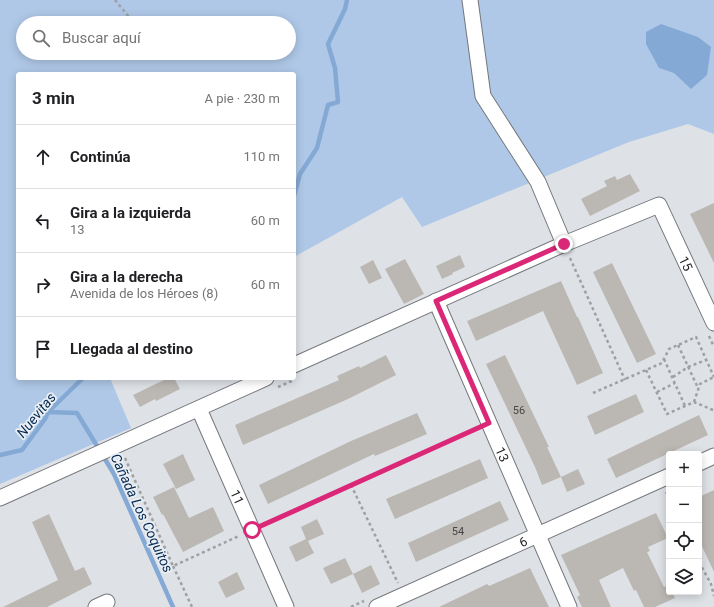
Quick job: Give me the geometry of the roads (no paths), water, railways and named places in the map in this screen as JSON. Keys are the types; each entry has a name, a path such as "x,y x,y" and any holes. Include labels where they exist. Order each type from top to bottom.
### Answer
{"street":[{"path":"296,364 436,301 567,251 538,182 483,96 470,0"},
{"name":"15","path":"567,251 659,205 714,323"},
{"name":"13","path":"436,301 569,607"},
{"path":"0,498 262,380"},
{"name":"11","path":"199,409 286,607"},
{"path":"702,462 714,456"},
{"name":"6","path":"376,607 666,477"}],"waterway":[{"name":"Nuevitas","path":"296,189 300,174 317,148 328,105 338,102 335,68 328,44 345,9 347,0"},
{"name":"Nuevitas","path":"0,455 22,450 45,419 48,412 81,380"},
{"name":"Cañada Los Coquitos","path":"48,412 77,413 114,474 173,607"}]}
